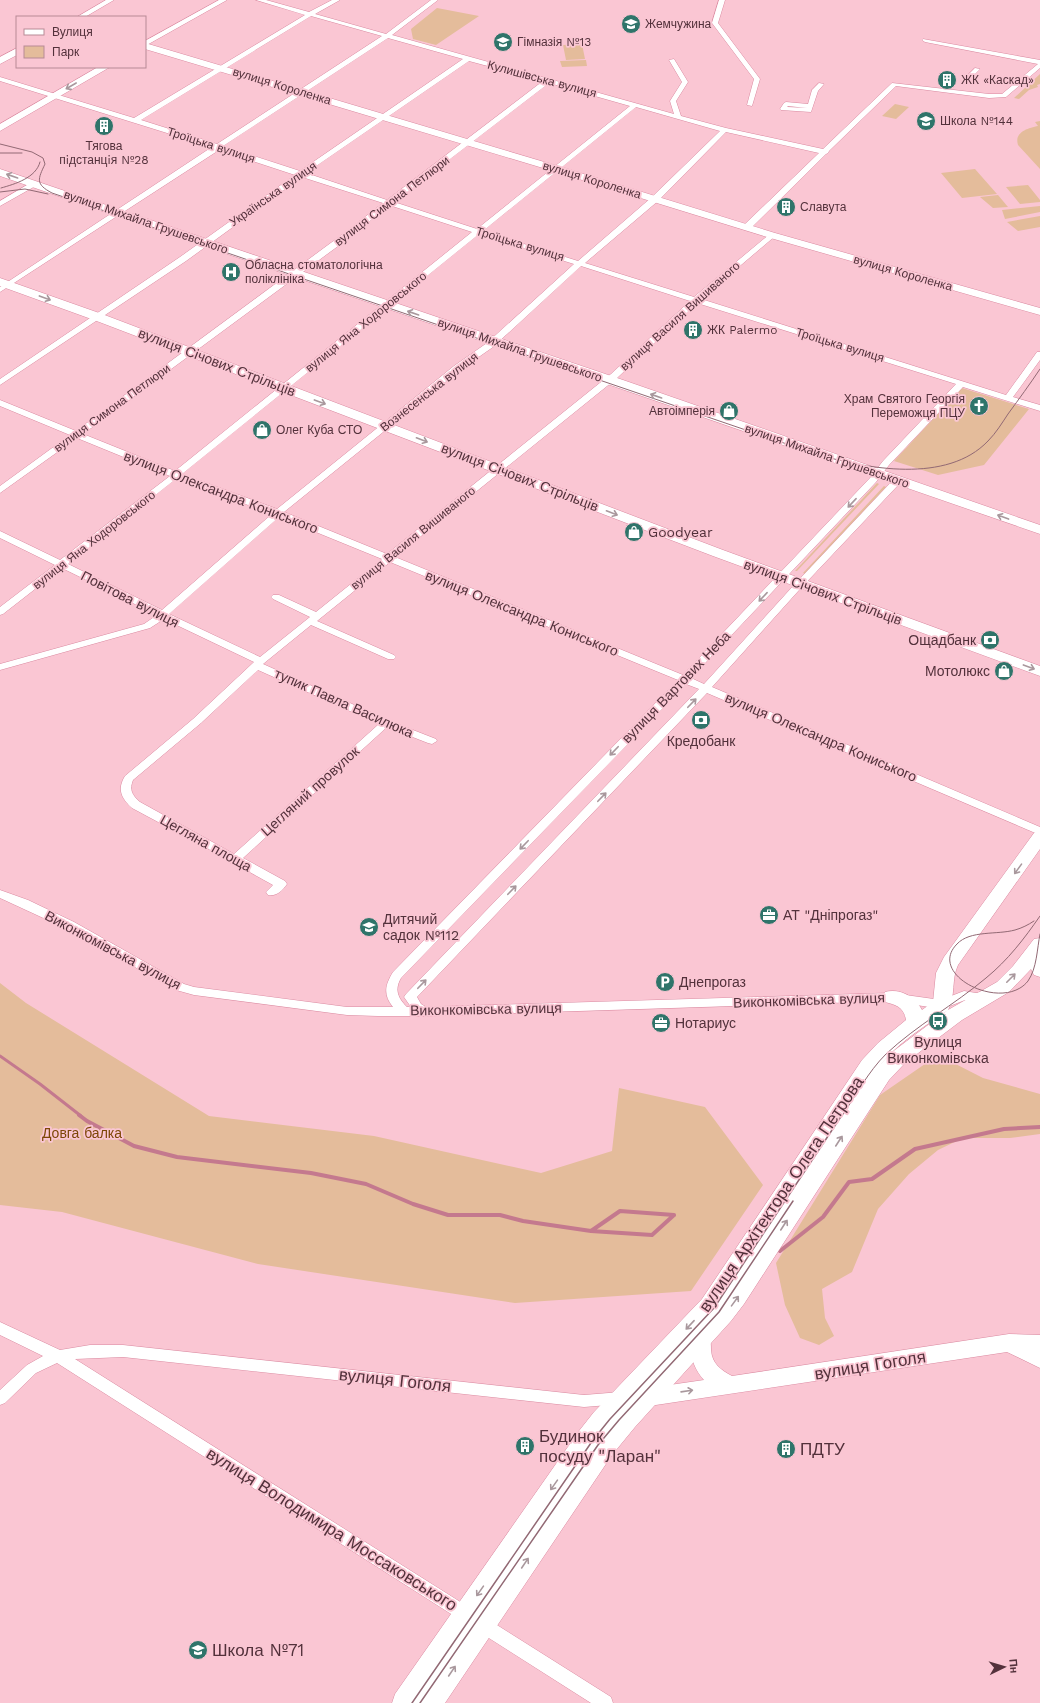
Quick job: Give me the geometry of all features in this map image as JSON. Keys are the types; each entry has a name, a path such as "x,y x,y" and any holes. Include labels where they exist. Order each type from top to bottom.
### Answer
{"main road":[{"name":"вулиця Михайла Грушевського","path":"0,172 609,380 1040,530"},
{"name":"вулиця Січових Стрільців","path":"3,285 98,317 800,584 1040,671"},
{"path":"887,1058 903,1055 948,1010 945,972 950,962 1040,837"},
{"path":"887,1058 916,1024 992,993 1003,987 1019,971 1040,944"},
{"path":"1040,950 1040,970"},
{"path":"891,997 903,1000 913,1008 916,1014 916,1024"},
{"name":"вулиця Архітектора Олега Петрова","path":"430,1703 474,1619 587,1438 621,1398 755,1254 810,1170 874,1087 887,1058"},
{"name":"вулиця Архітектора Олега Петрова","path":"404,1703 474,1619 613,1437 701,1342 737,1298 755,1254"}],"street":[{"path":"82,16 111,0"},
{"path":"146,44 224,0"},
{"name":"Кулишівська вулиця","path":"259,0 725,130 826,152"},
{"path":"135,120 310,14 337,0"},
{"path":"3,285 118,213 387,36 435,0"},
{"path":"722,0 715,23 757,79 750,105"},
{"path":"925,40 1040,62"},
{"name":"вулиця Короленка","path":"146,45 557,169 747,227 771,236 1040,312"},
{"path":"0,61 16,52"},
{"name":"Українська вулиця","path":"0,383 98,317 467,59"},
{"path":"672,60 685,82 682,89 673,100 678,117"},
{"path":"747,227 826,152 894,84 989,96 1004,96 1040,65"},
{"path":"0,128 103,68"},
{"path":"967,79 977,70"},
{"name":"Троїцька вулиця","path":"0,79 135,120 302,173 479,232 1040,408"},
{"name":"вулиця Симона Петлюри","path":"0,490 77,435 350,233 550,80"},
{"path":"811,106 815,90 821,84"},
{"name":"вулиця Яна Ходоровського","path":"0,612 176,475 635,105"},
{"name":"Вознесенська вулиця","path":"0,667 147,626 156,620 278,513 457,368 495,341 580,263 655,199 725,130"},
{"path":"0,204 35,184"},
{"name":"вулиця Василя Вишиваного","path":"125,792 125,785 129,778 197,721 259,663 609,380 695,300 771,236"},
{"path":"1008,398 1040,354"},
{"name":"вулиця Вартових Неба","path":"391,989 392,982 397,975 782,577 878,474 886,463 962,383"},
{"name":"вулиця Олександра Кониського","path":"0,403 176,475 278,513 706,688 1040,831"},
{"name":"вулиця Вартових Неба","path":"410,996 706,688 800,584 898,480"},
{"name":"Повітова вулиця","path":"0,534 63,564 108,589 162,614 259,663"},
{"path":"276,597 313,618 391,657"},
{"name":"тупик Павла Василюка","path":"259,663 386,724 432,741"},
{"name":"Цегляний провулок","path":"234,860 386,724"},
{"name":"Цегляна площа","path":"125,792 129,799 136,805 280,884 272,892"},
{"name":"Виконкомівська вулиця","path":"0,894 21,902 94,939 180,987 194,991 348,1010 425,1012 891,997 948,1010"},
{"path":"945,972 953,987 964,995 976,996 992,993"},
{"path":"391,989 394,995 401,998 410,996 417,1007 425,1012"},
{"path":"391,989 392,996 396,1003 404,1011"},
{"path":"948,1010 964,995"},
{"name":"вулиця Володимира Моссаковського","path":"0,1328 58,1356 605,1703"},
{"path":"701,1342 700,1353 702,1362 706,1369 731,1385"},
{"path":"1009,1343 1040,1359"},
{"name":"вулиця Гоголя","path":"0,1399 36,1366 58,1356 93,1351 123,1351 584,1401 649,1397 1009,1343 1040,1344"}],"green space":[{"path":"437,8 479,16 436,45 413,39 411,29"},
{"path":"582,44 585,59 566,60 563,45"},
{"path":"586,60 587,66 562,67 560,61"},
{"path":"1040,74 1040,84 1037,85 1038,87 1029,90 1019,99 1014,98"},
{"path":"895,104 909,107 896,119 882,116"},
{"path":"1040,121 1040,169 1018,145 1017,141 1018,137 1023,131 1038,126 1035,122"},
{"path":"975,169 997,194 962,198 941,173"},
{"path":"1028,185 1040,202 1020,204 1006,187"},
{"path":"998,195 1008,207 993,208 980,197"},
{"path":"1040,206 1040,212 1005,219 1002,210"},
{"path":"1040,216 1040,227 1018,231 1007,222"},
{"path":"962,388 1029,409 984,465 938,475 894,461"},
{"path":"877,483 879,484 797,571 795,571"},
{"path":"884,486 886,487 805,574 803,573"},
{"name":"Довга балка","path":"0,983 26,1003 209,1116 374,1136 541,1173 612,1151 619,1088 705,1107 763,1185 691,1291 515,1303 258,1264 62,1212 0,1205"},
{"path":"938,1055 983,1078 1040,1094 1040,1134 1010,1138 963,1138 938,1150 909,1174 878,1209 852,1272 822,1289 825,1318 834,1336 819,1345 800,1338 785,1305 776,1263 880,1095"}],"waterway":[{"path":"0,1056 40,1084 81,1116"},
{"path":"79,1115 87,1121 134,1146 177,1157 311,1173 366,1184 413,1204 448,1215 500,1215 523,1221 591,1231"},
{"path":"780,1251 823,1217 849,1182 872,1179 915,1149 1004,1129 1040,1127"},
{"path":"620,1211 674,1215 652,1235 591,1231 620,1211"}],"tram line":[{"path":"0,144 32,152 43,158 45,164 40,177 40,184 52,193 836,460 882,468 906,469 929,468 951,463 971,455 994,435 1040,369"},
{"path":"0,153 22,153"},
{"path":"1,188 24,180 38,168 40,162"},
{"path":"0,192 25,189 48,194"},
{"path":"975,987 994,971 1015,949 1040,916"},
{"path":"975,987 959,978 952,967 950,956 957,944 969,937 1015,930 1034,921"},
{"path":"975,987 986,992 1002,993 1016,990 1028,981 1035,964 1040,934"},
{"path":"842,1116 868,1076 886,1054 910,1034 975,987"},
{"path":"412,1703 593,1440 610,1419 714,1308 842,1115"},
{"path":"420,1703 598,1445 619,1420 719,1312 793,1201"}],"place":[{"name":"Жемчужина","path":"631,24"},
{"name":"Гімназія №13","path":"503,42"},
{"name":"ЖК «Каскад»","path":"947,80"},
{"name":"Школа №144","path":"926,121"},
{"name":"Тягова пiдстанцiя №28","path":"104,126"},
{"name":"Славута","path":"786,207"},
{"name":"Обласна стоматологічна поліклініка","path":"231,272"},
{"name":"ЖК Palermo","path":"693,330"},
{"name":"Храм Святого Георгія Переможця ПЦУ","path":"979,406"},
{"name":"Автоімперія","path":"729,411"},
{"name":"Олег Куба СТО","path":"262,430"},
{"name":"Goodyear","path":"634,532"},
{"name":"Ощадбанк","path":"990,640"},
{"name":"Мотолюкс","path":"1004,671"},
{"name":"Кредобанк","path":"701,720"},
{"name":"АТ \"Дніпрогаз\"","path":"769,915"},
{"name":"Дитячий садок №112","path":"369,927"},
{"name":"Днепрогаз","path":"665,982"},
{"name":"Вулиця Виконкомівська","path":"938,1021"},
{"name":"Нотариус","path":"661,1023"},
{"name":"Будинок посуду \"Ларан\"","path":"525,1446"},
{"name":"ПДТУ","path":"786,1449"},
{"name":"Школа №71","path":"198,1650"}]}
